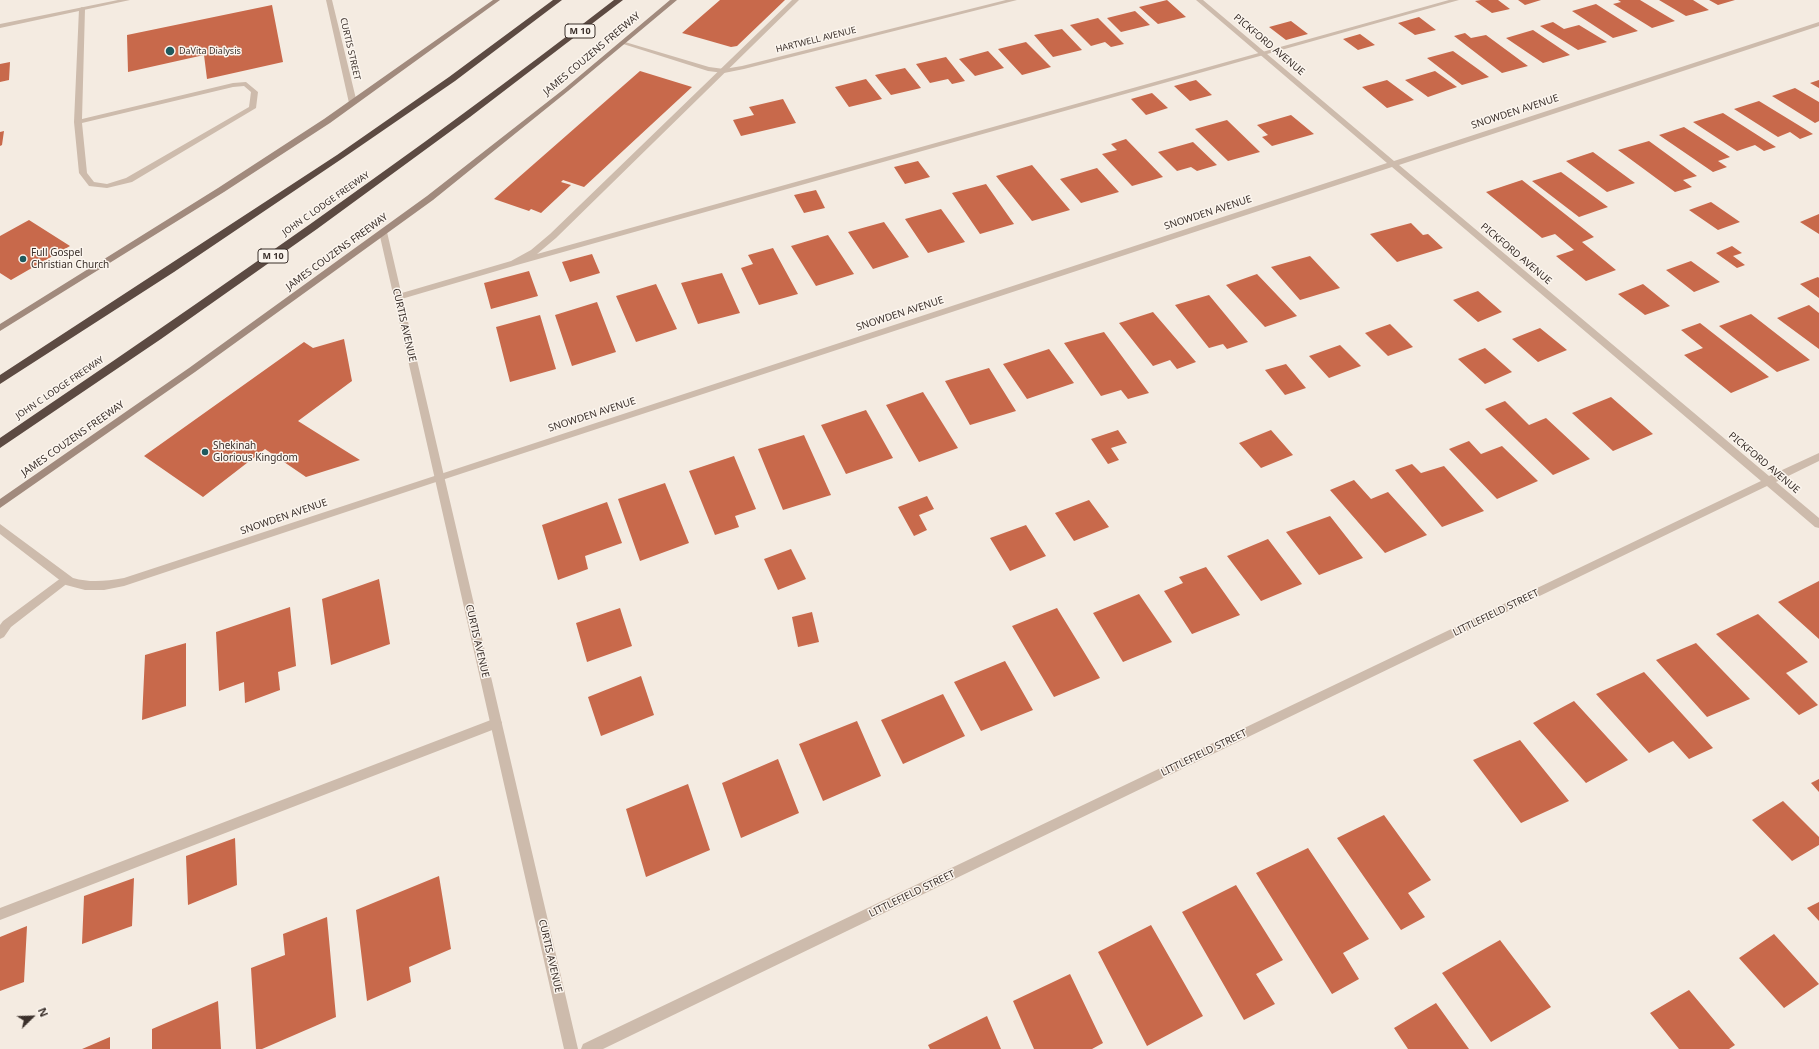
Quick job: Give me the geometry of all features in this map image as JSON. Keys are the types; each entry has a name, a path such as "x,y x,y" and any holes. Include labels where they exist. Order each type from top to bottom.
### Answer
{"highway":[{"path":"0,380 194,255 369,136 452,78 558,0"},
{"name":"JOHN C LODGE FREEWAY","path":"0,444 214,298 370,188 541,61 619,0"}],"main road":[{"path":"0,328 221,190 353,103 497,0"},
{"name":"JAMES COUZENS FREEWAY","path":"0,504 192,370 455,179 566,90 674,0"}],"street":[{"path":"0,26 127,0"},
{"name":"CURTIS STREET","path":"329,0 353,103"},
{"path":"514,263 534,252 553,236 796,0"},
{"name":"HARTWELL AVENUE","path":"623,43 708,69 724,71 742,68 1014,0"},
{"name":"PICKFORD AVENUE","path":"1199,0 1819,524"},
{"path":"398,296 1264,55 1456,0"},
{"path":"78,122 233,85 246,84 255,92 252,108 129,180 107,186 92,184 83,173 78,122 82,9"},
{"name":"SNOWDEN AVENUE","path":"0,528 70,582 86,586 104,586 124,582 439,477 1819,24"},
{"name":"CURTIS AVENUE","path":"383,232 572,1049"},
{"name":"LITTLEFIELD STREET","path":"588,1049 1819,457"},
{"path":"0,634 7,624 65,579"},
{"path":"0,914 496,723"}],"building":[{"path":"720,0 785,0 737,46 731,47 682,33"},
{"path":"1167,0 1186,17 1158,24 1139,7"},
{"path":"1498,0 1510,9 1492,13 1475,1"},
{"path":"1518,0 1541,0 1525,5"},
{"path":"1618,0 1640,0 1675,21 1652,28 1613,4 1621,2"},
{"path":"1659,0 1693,0 1709,10 1686,16"},
{"path":"1709,0 1735,0 1718,5"},
{"path":"1596,4 1638,31 1613,38 1572,11"},
{"path":"272,5 283,62 207,79 204,55 128,72 127,35"},
{"path":"1135,11 1150,25 1121,32 1107,18"},
{"path":"1419,17 1436,30 1415,35 1398,23"},
{"path":"1098,18 1124,44 1111,47 1105,42 1091,46 1070,25"},
{"path":"1291,21 1308,34 1286,40 1269,27"},
{"path":"1553,22 1564,29 1579,25 1607,42 1578,50 1540,26"},
{"path":"1062,29 1082,50 1053,57 1034,35"},
{"path":"1533,30 1570,55 1543,63 1506,38"},
{"path":"1465,33 1471,38 1486,35 1528,66 1502,73 1454,36"},
{"path":"1360,34 1375,45 1358,50 1343,39"},
{"path":"1026,42 1051,67 1022,75 998,49"},
{"path":"988,51 1004,68 975,76 959,59"},
{"path":"1453,51 1489,77 1462,85 1427,58"},
{"path":"946,57 965,81 952,84 948,79 930,83 916,64"},
{"path":"10,62 9,80 0,82 0,64"},
{"path":"905,68 921,88 891,95 875,75"},
{"path":"640,71 692,87 584,187 563,180 561,182 571,185 541,213 531,209 529,211 494,199"},
{"path":"1435,71 1457,87 1428,97 1405,80"},
{"path":"866,79 882,99 849,107 835,87"},
{"path":"1196,80 1212,95 1190,101 1174,86"},
{"path":"1387,80 1414,100 1387,108 1362,87"},
{"path":"1819,80 1819,88 1810,83"},
{"path":"1795,88 1819,102 1819,121 1815,123 1772,96"},
{"path":"1152,93 1168,108 1146,115 1131,99"},
{"path":"783,99 796,123 741,136 733,120 754,115 749,107"},
{"path":"1759,101 1813,134 1800,139 1790,132 1778,137 1734,109"},
{"path":"1723,113 1776,147 1764,151 1755,145 1737,151 1693,122"},
{"path":"1291,115 1314,134 1272,146 1262,137 1268,135 1257,125"},
{"path":"1227,120 1260,152 1228,161 1195,129"},
{"path":"1684,127 1730,157 1718,161 1727,167 1713,172 1659,135"},
{"path":"4,131 2,145 0,146 0,132"},
{"path":"1126,139 1163,177 1132,186 1102,154 1117,150 1111,144"},
{"path":"1649,141 1697,176 1683,180 1692,187 1675,192 1618,150"},
{"path":"1193,142 1217,165 1197,171 1191,167 1177,171 1158,152"},
{"path":"1593,152 1635,183 1607,192 1566,161"},
{"path":"918,161 930,177 905,184 894,167"},
{"path":"1032,165 1070,210 1032,221 996,176"},
{"path":"1097,168 1119,192 1081,203 1060,179"},
{"path":"1561,172 1608,207 1579,217 1532,181"},
{"path":"1522,180 1594,237 1582,242 1616,270 1586,281 1556,256 1574,250 1555,234 1542,238 1486,192"},
{"path":"986,184 1014,224 980,234 952,193"},
{"path":"816,190 825,208 804,213 794,195"},
{"path":"1711,202 1740,222 1718,230 1689,210"},
{"path":"941,209 965,242 928,253 905,219"},
{"path":"1819,214 1819,234 1800,222"},
{"name":"Full Gospel Christian Church","path":"29,220 70,246 11,280 0,273 0,236"},
{"path":"884,222 909,257 873,269 848,232"},
{"path":"1411,223 1423,235 1428,234 1443,248 1397,262 1370,234"},
{"path":"828,235 854,274 816,286 791,246"},
{"path":"1732,246 1742,253 1733,256 1745,265 1737,268 1716,253"},
{"path":"773,248 798,294 759,305 741,268 753,264 748,255"},
{"path":"592,254 600,273 570,282 562,262"},
{"path":"1310,256 1340,288 1300,300 1271,267"},
{"path":"1691,261 1720,282 1694,292 1666,270"},
{"path":"529,271 538,296 491,309 484,283"},
{"path":"722,273 740,313 698,324 681,283"},
{"path":"1257,274 1297,316 1265,327 1226,285"},
{"path":"1818,277 1819,278 1819,298 1800,284"},
{"path":"656,284 677,329 636,342 616,296"},
{"path":"1643,284 1670,306 1645,315 1618,294"},
{"path":"1478,291 1502,312 1478,322 1453,300"},
{"path":"1209,295 1248,342 1227,349 1223,344 1209,348 1175,305"},
{"path":"597,302 616,352 572,366 555,315"},
{"path":"1809,305 1819,313 1819,349 1777,318"},
{"path":"1153,312 1196,362 1177,369 1170,360 1153,366 1119,323"},
{"path":"1751,314 1810,360 1777,372 1719,326"},
{"path":"540,315 556,369 510,382 496,327"},
{"path":"1700,323 1769,377 1731,393 1684,355 1703,348 1681,330"},
{"path":"1390,324 1413,347 1388,356 1365,333"},
{"path":"1540,328 1567,350 1538,362 1512,339"},
{"path":"1104,332 1149,393 1128,399 1121,390 1101,396 1064,343"},
{"path":"344,339 352,381 298,421 360,460 306,477 265,449 203,497 144,456 304,342 313,348"},
{"path":"1340,345 1361,366 1329,378 1309,356"},
{"path":"1485,348 1512,372 1485,384 1458,359"},
{"path":"1049,349 1074,383 1027,399 1003,364"},
{"path":"1286,364 1306,388 1285,395 1265,370"},
{"path":"989,368 1016,411 970,425 945,381"},
{"path":"923,392 958,448 919,462 886,405"},
{"path":"1611,397 1653,434 1613,451 1572,413"},
{"path":"1505,401 1529,425 1546,418 1590,459 1553,475 1485,409"},
{"path":"866,410 893,458 846,474 821,425"},
{"path":"1118,430 1127,443 1111,448 1119,460 1108,464 1091,439"},
{"path":"1271,430 1293,455 1261,468 1239,443"},
{"path":"804,435 831,495 783,510 758,449"},
{"path":"1469,441 1481,454 1502,446 1538,481 1497,499 1449,449"},
{"path":"734,456 756,509 735,516 739,527 715,535 689,471"},
{"path":"1412,464 1421,473 1444,466 1484,511 1442,527 1395,470"},
{"path":"1354,480 1371,499 1388,492 1427,535 1385,553 1330,490"},
{"path":"665,483 689,543 640,561 618,499"},
{"path":"927,496 934,509 919,515 927,530 914,536 898,507"},
{"path":"1089,500 1109,527 1074,541 1055,513"},
{"path":"607,502 622,543 585,556 588,569 558,580 542,525"},
{"path":"1330,516 1363,558 1319,575 1286,532"},
{"path":"1026,525 1046,556 1010,571 990,538"},
{"path":"1268,539 1302,584 1261,601 1227,556"},
{"path":"791,549 806,579 778,590 764,559"},
{"path":"1206,567 1240,615 1192,634 1164,591 1183,583 1179,577"},
{"path":"379,579 390,644 331,665 322,599"},
{"path":"1819,581 1819,639 1778,602"},
{"path":"1139,594 1172,642 1123,662 1093,613"},
{"path":"290,607 296,666 278,672 280,690 245,703 244,682 219,691 216,632"},
{"path":"620,608 632,646 587,662 576,623"},
{"path":"1057,608 1100,678 1054,697 1012,626"},
{"path":"812,612 819,642 798,647 792,617"},
{"path":"1758,614 1808,662 1786,673 1818,705 1799,715 1716,634"},
{"path":"186,643 186,706 142,720 145,655"},
{"path":"1696,643 1750,699 1707,717 1656,660"},
{"path":"1005,661 1033,710 981,731 954,682"},
{"path":"1644,672 1713,748 1689,759 1673,741 1649,753 1596,694"},
{"path":"641,676 654,715 601,736 588,697"},
{"path":"943,694 965,736 903,764 881,720"},
{"path":"1574,701 1628,760 1586,783 1533,723"},
{"path":"857,721 881,776 823,801 799,744"},
{"path":"1520,740 1569,801 1521,823 1473,760"},
{"path":"778,759 799,813 741,838 722,783"},
{"path":"1819,779 1819,792 1811,783"},
{"path":"688,784 710,850 646,877 626,809"},
{"path":"1783,801 1819,837 1819,845 1792,861 1752,820"},
{"path":"1384,815 1431,880 1408,893 1425,917 1401,930 1337,838"},
{"path":"235,838 237,885 188,905 186,856"},
{"path":"1308,848 1369,939 1343,953 1359,979 1332,994 1256,873"},
{"path":"439,876 451,949 409,967 411,982 367,1001 356,910"},
{"path":"134,878 132,926 82,944 84,896"},
{"path":"1236,885 1283,960 1256,974 1275,1004 1244,1020 1182,912"},
{"path":"1819,902 1819,921 1807,908"},
{"path":"327,917 336,1017 262,1049 256,1049 251,968 285,955 283,934"},
{"path":"1151,925 1203,1016 1147,1046 1098,952"},
{"path":"27,926 24,982 0,991 0,937"},
{"path":"1774,934 1819,984 1784,1008 1739,958"},
{"path":"1500,940 1551,1007 1491,1042 1442,973"},
{"path":"1070,974 1103,1043 1092,1049 1034,1049 1013,1001"},
{"path":"1689,990 1735,1045 1729,1049 1679,1049 1650,1013"},
{"path":"218,1001 221,1049 152,1049 152,1029"},
{"path":"1436,1003 1469,1049 1408,1049 1394,1028"},
{"path":"987,1016 1001,1049 930,1049 928,1045"},
{"path":"110,1037 110,1049 82,1049"}],"place":[{"name":"DaVita Dialysis","path":"170,51"},
{"name":"Full Gospel Christian Church","path":"23,259"},
{"name":"Shekinah Glorious Kingdom","path":"205,452"}]}
